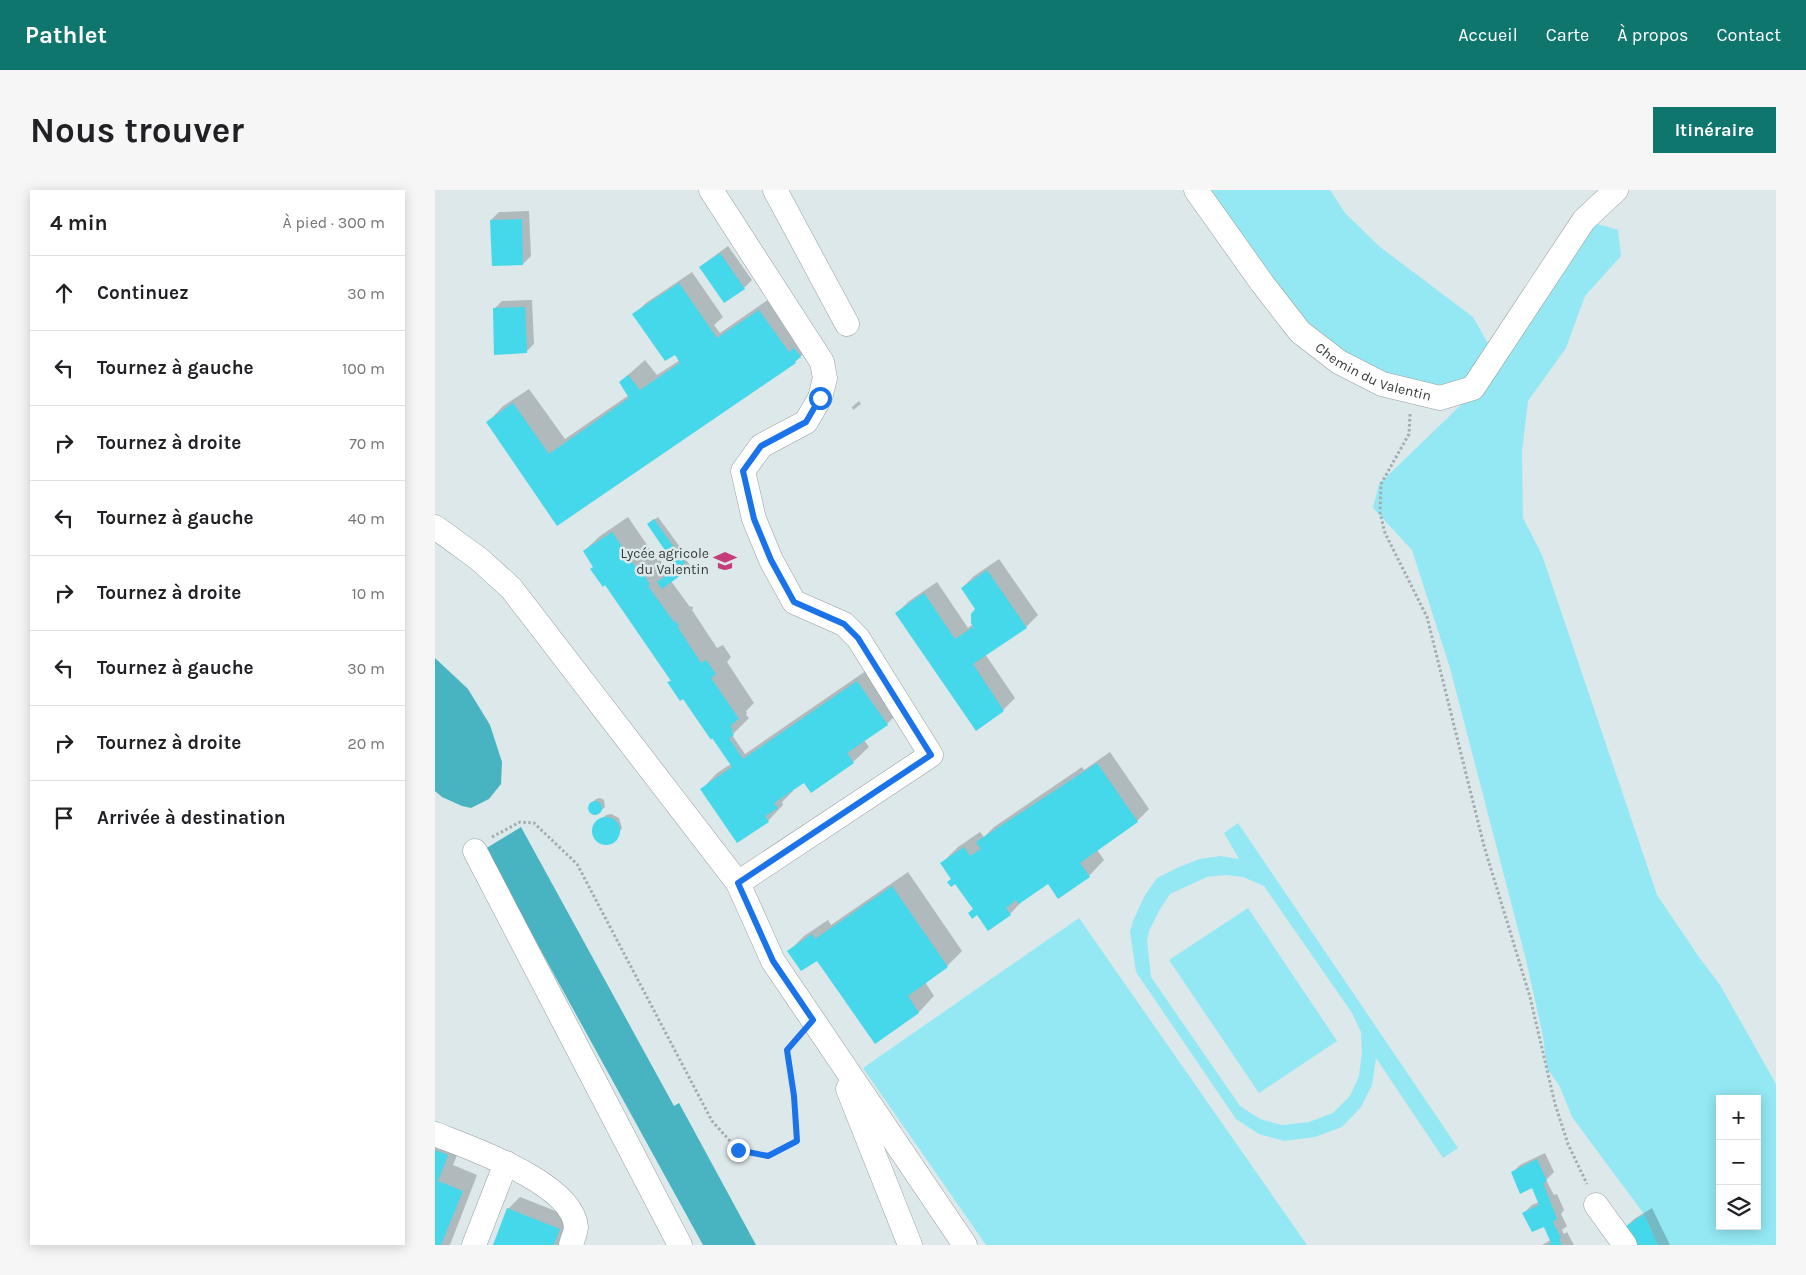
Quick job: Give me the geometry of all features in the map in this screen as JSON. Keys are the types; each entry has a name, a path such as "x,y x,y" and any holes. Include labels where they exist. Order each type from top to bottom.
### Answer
{"street":[{"path":"711,190 822,362 825,378 820,398 806,422 761,446 743,471 754,519 771,560 794,602 844,624 858,638 931,755 738,883"},
{"path":"775,190 847,324"},
{"name":"Chemin du Valentin","path":"1196,190 1262,283 1300,332 1339,362 1382,384 1440,398 1473,388 1583,220 1616,190"},
{"path":"435,527 479,559 511,588 738,883 773,961 965,1245"},
{"path":"475,851 680,1245"},
{"path":"832,1048 910,1245"},
{"path":"435,1134 506,1163 555,1192 573,1214 576,1228 571,1245"},
{"path":"474,1245 506,1163"},
{"path":"1597,1205 1625,1245"}],"path":[{"path":"1410,391 1409,434 1381,484 1380,513 1385,534 1427,617 1484,846 1530,997 1555,1104 1568,1144 1597,1205"},
{"path":"475,851 485,840 520,822 534,823 577,864 712,1121 738,1150 768,1156 797,1141 794,1096 787,1050 813,1020"}],"shaded area":[{"path":"1206,190 1330,190 1345,213 1380,247 1473,317 1494,354 1584,220 1618,230 1621,256 1585,296 1566,348 1528,401 1522,452 1523,518 1542,555 1657,895 1720,985 1776,1084 1776,1245 1658,1245 1644,1214 1572,1117 1560,1087 1547,1068 1543,1036 1526,960 1450,668 1412,550 1373,508 1379,484 1463,403 1404,386 1326,348"},
{"path":"435,658 468,689 490,725 502,762 501,784 489,799 471,808 442,797 435,791"},
{"path":"1238,823 1458,1148 1443,1158 1376,1058 1372,1085 1361,1107 1342,1127 1315,1137 1284,1141 1259,1134 1236,1119 1136,972 1130,932 1145,895 1157,878 1200,859 1220,856 1239,859 1224,833","holes":["1225,875 1243,877 1264,886 1352,1013 1361,1032 1362,1052 1359,1076 1350,1096 1333,1113 1309,1122 1282,1125 1260,1119 1240,1106 1151,977 1147,941 1149,931 1170,894 1207,877"]},
{"path":"521,827 674,1106 679,1103 756,1245 703,1245 485,849"},
{"path":"1248,908 1337,1041 1259,1093 1169,960"},
{"path":"1079,918 1307,1245 986,1245 863,1068"}],"building":[{"path":"522,219 523,265 492,266 490,220"},
{"path":"720,253 745,289 724,303 699,267"},
{"path":"679,283 717,338 759,310 789,352 794,348 801,357 795,361 796,363 557,526 486,422 513,403 549,454 629,398 619,382 628,375 640,390 680,363 675,355 665,361 632,314"},
{"path":"525,307 527,353 494,355 493,308"},
{"path":"654,519 688,570 662,589 657,582 677,568 647,524"},
{"path":"612,532 642,576 644,575 650,585 648,586 674,622 679,625 677,626 701,663 706,660 716,674 711,678 739,719 730,726 734,735 729,738 743,759 857,681 888,725 847,753 854,763 811,793 804,783 774,803 778,808 765,816 769,822 737,843 700,789 732,767 683,699 680,701 667,682 671,681 605,585 603,587 590,569 593,567 583,551"},
{"path":"987,570 1027,628 973,664 1004,711 976,731 895,613 924,593 955,639 973,627 971,614 975,609 961,588"},
{"path":"1097,763 1138,822 1080,863 1090,877 1058,899 1048,884 1019,904 1016,900 1006,908 1011,915 988,931 977,915 972,919 968,913 973,909 955,884 951,887 947,882 951,879 940,863 964,847 970,856 981,849 976,842"},
{"path":"592,801 598,801 602,808 598,815 592,815 588,811 588,805"},
{"path":"606,817 616,821 620,831 616,841 606,845 596,841 592,831 596,821"},
{"path":"892,886 948,967 908,996 919,1013 875,1044 817,961 801,971 787,951 812,934 815,939"},
{"path":"435,1150 448,1155 438,1181 463,1191 441,1245 435,1245"},
{"path":"1537,1159 1547,1181 1543,1183 1557,1219 1553,1222 1561,1238 1559,1239 1562,1245 1547,1245 1551,1243 1544,1227 1532,1232 1522,1213 1539,1205 1532,1188 1520,1194 1511,1172"},
{"path":"507,1208 560,1229 554,1245 493,1245"},
{"path":"1644,1214 1658,1245 1636,1245 1625,1227"}],"place":[{"name":"Lycée agricole du Valentin","path":"725,561"}],"route":[{"path":"738,1150 768,1156 797,1141 794,1096 787,1050 813,1020 773,961 738,883 931,755 858,638 844,624 794,602 771,560 754,519 743,471 761,446 806,422 820,398"}]}
